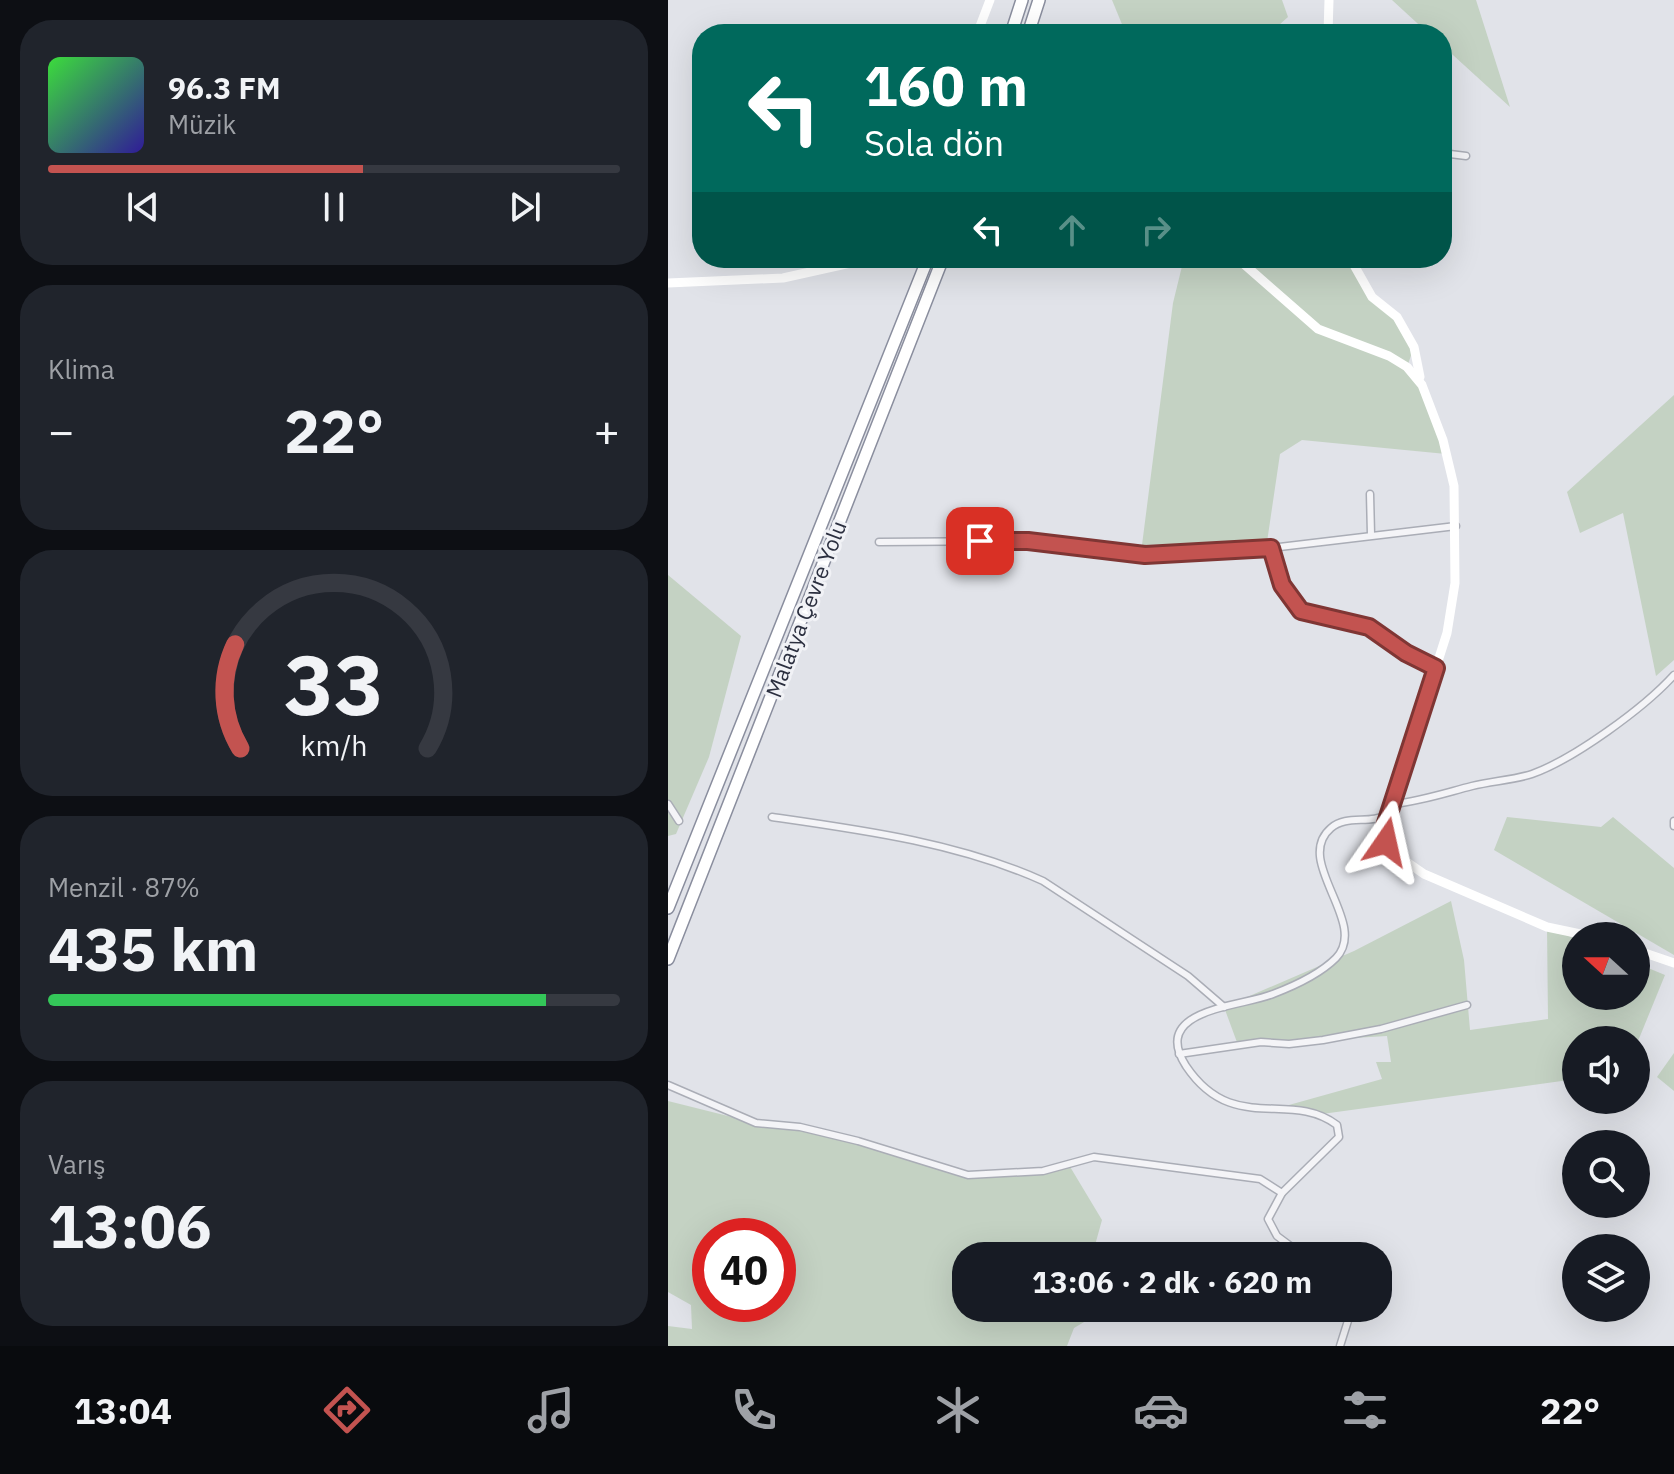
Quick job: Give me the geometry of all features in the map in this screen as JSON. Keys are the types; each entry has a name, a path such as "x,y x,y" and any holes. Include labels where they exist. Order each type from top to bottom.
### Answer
{"highway":[{"path":"1014,24 1022,0"},
{"path":"1031,24 1039,0"},
{"name":"Malatya Çevre Yolu","path":"668,908 924,268"},
{"name":"Malatya Çevre Yolu","path":"668,959 939,268"}],"street":[{"path":"981,24 990,0"},
{"path":"1328,24 1329,0"},
{"path":"1452,154 1466,156"},
{"path":"668,283 783,278 828,268"},
{"path":"1248,268 1293,311 1318,329 1389,356 1407,367 1422,385"},
{"path":"1356,268 1372,297 1397,317 1414,347 1422,385 1443,440 1454,486 1455,583 1447,633 1385,826 1386,842"},
{"path":"1370,494 1371,534"},
{"path":"879,542 1028,541 1145,555 1271,548 1456,526"},
{"path":"1271,548 1282,585 1301,611 1369,627 1406,653 1436,668"},
{"path":"1285,1242 1277,1236 1268,1219 1282,1193 1339,1137 1337,1125 1322,1114 1305,1110 1257,1110 1234,1106 1209,1088 1179,1054 1183,1025 1199,1013 1273,995 1321,970 1339,955 1346,939 1344,924 1322,868 1321,847 1327,830 1340,822 1370,820 1392,808 1553,766 1651,697 1674,675"},
{"path":"668,804 679,821"},
{"path":"772,817 940,847 1018,870 1043,881 1188,976 1224,1007"},
{"path":"1370,820 1380,827 1386,842 1398,856 1424,874 1547,927 1562,930"},
{"path":"1650,955 1674,963"},
{"path":"1179,1054 1261,1042 1289,1044 1323,1040 1467,1005"},
{"path":"668,1085 756,1123 800,1127 858,1141 968,1175 1043,1171 1094,1157 1260,1179 1282,1193"},
{"path":"1340,1346 1348,1322"}],"green space":[{"path":"1112,0 1282,0 1288,17 1280,24 1122,24"},
{"path":"1392,0 1476,0 1510,107 1452,54 1452,24 1418,24"},
{"path":"1182,268 1356,268 1372,297 1397,317 1414,347 1407,367 1422,385 1446,454 1302,440 1280,454 1267,542 1142,545 1173,303"},
{"path":"1674,395 1674,660 1656,676 1623,513 1580,533 1567,492"},
{"path":"668,575 741,636 709,757 676,834 668,836"},
{"path":"1507,817 1601,827 1613,817 1674,868 1674,955 1650,941 1650,922 1617,922 1494,850"},
{"path":"1451,901 1464,960 1470,1030 1548,1019 1547,927 1562,933 1562,1010 1650,1010 1650,969 1665,975 1644,1026 1562,1026 1562,1081 1322,1114 1271,1110 1382,1079 1376,1062 1391,1062 1387,1036 1238,1045 1224,1007 1354,951"},
{"path":"1674,1053 1674,1091 1657,1077"},
{"path":"668,1101 756,1123 800,1127 968,1175 1043,1171 1069,1165 1102,1220 1096,1242 952,1242 952,1322 1084,1322 1074,1328 1067,1346 668,1346 668,1326 692,1329 691,1305 668,1292"}],"route":[{"path":"980,541 1028,541 1145,555 1271,548 1282,585 1294,606 1310,615 1369,627 1406,653 1436,668 1385,826 1386,842"}]}
